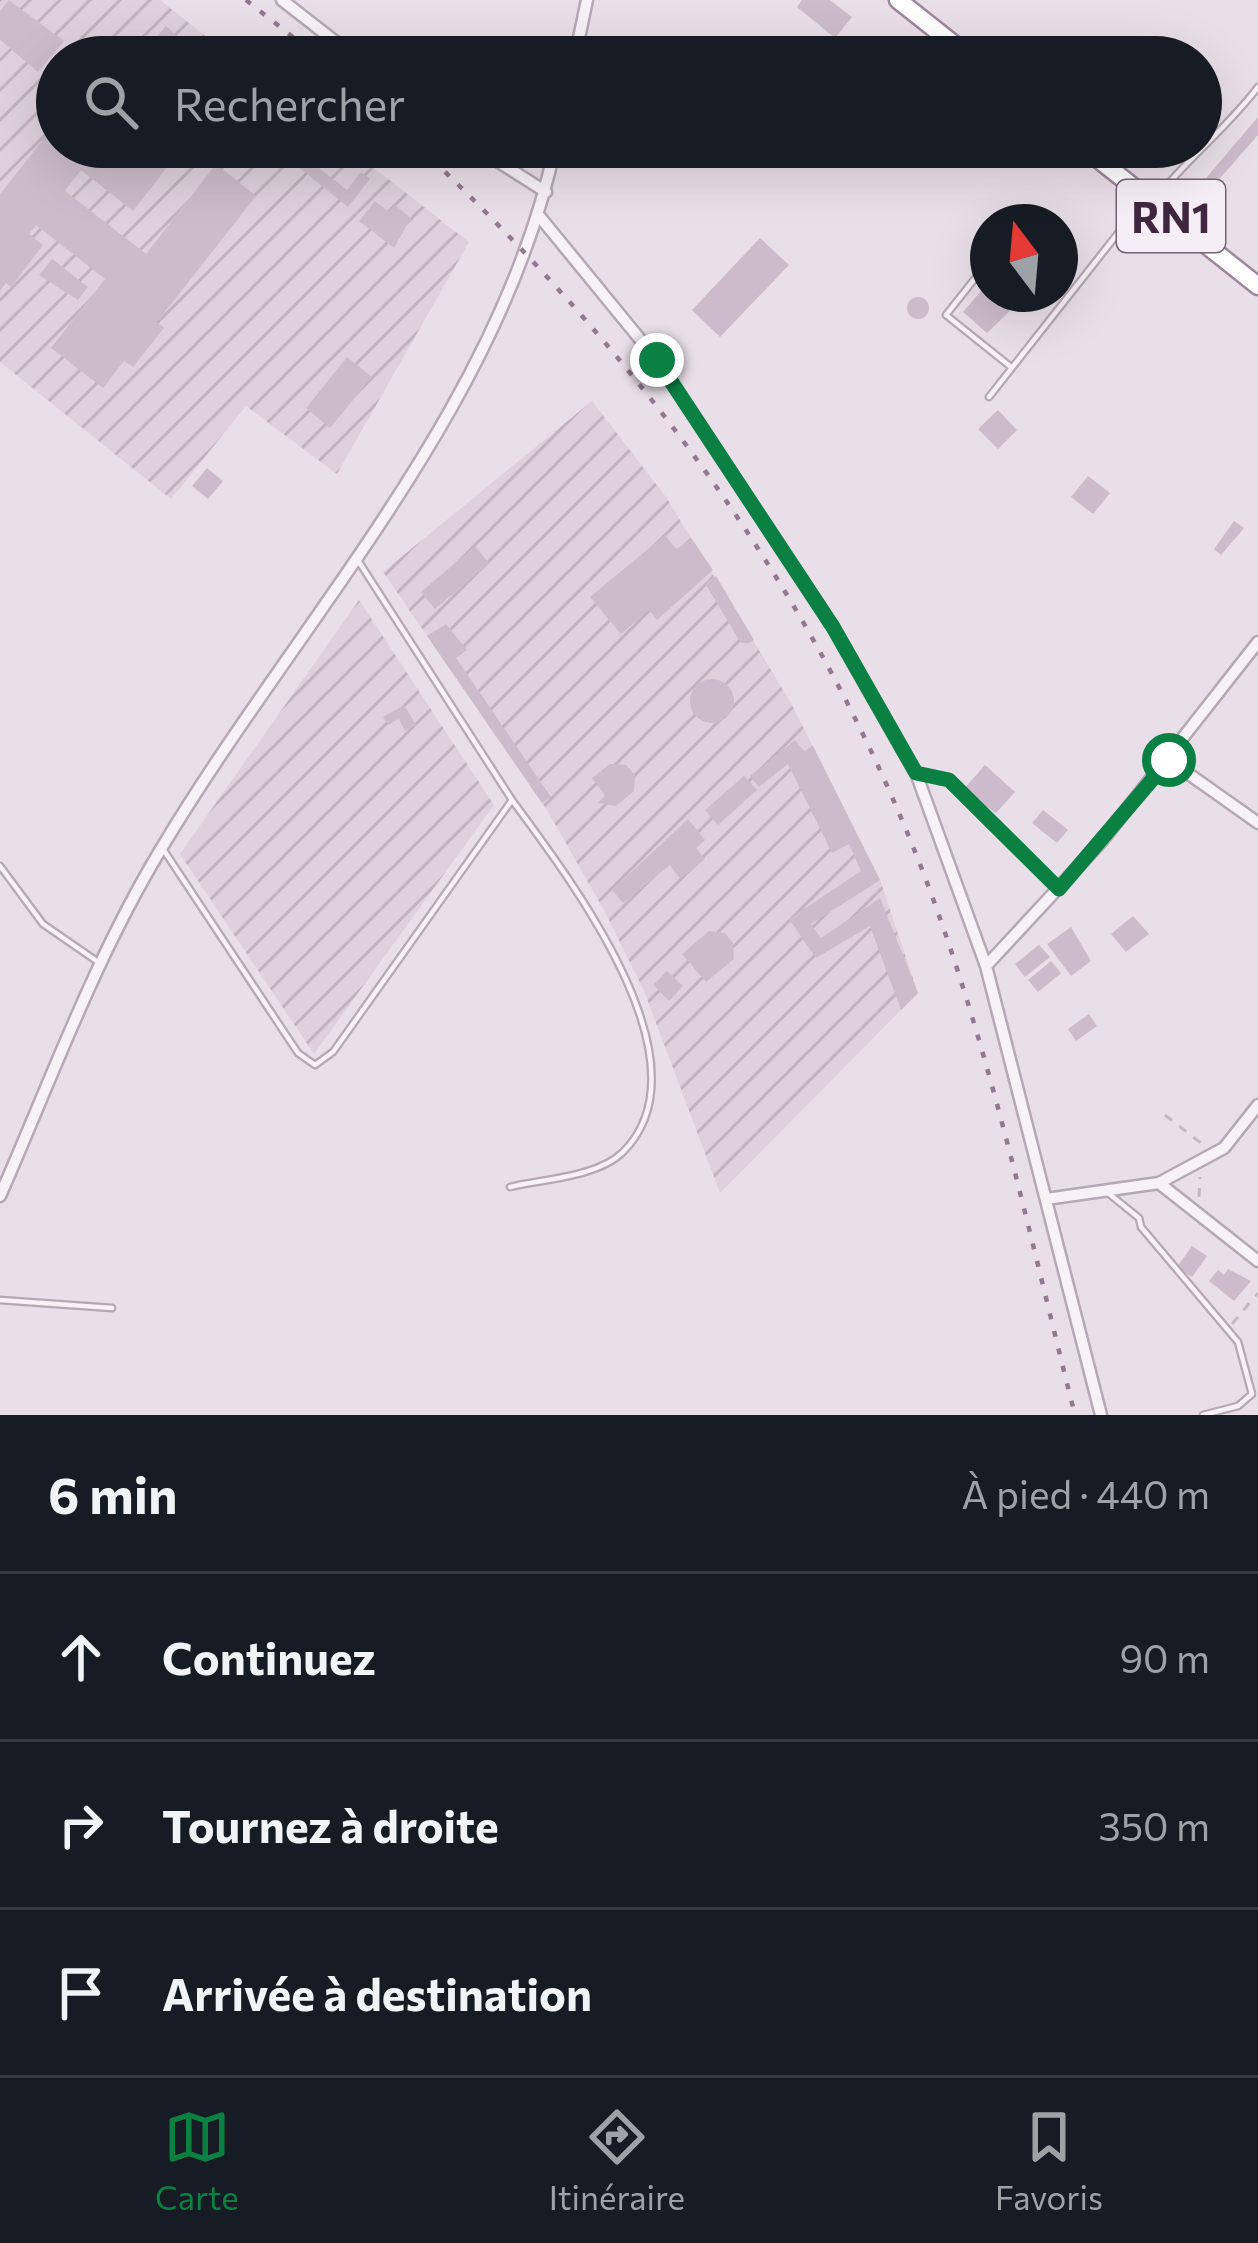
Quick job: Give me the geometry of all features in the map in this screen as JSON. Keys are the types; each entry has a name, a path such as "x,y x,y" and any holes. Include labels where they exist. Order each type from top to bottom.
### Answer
{"highway":[{"path":"898,0 943,36"},
{"name":"RN1","path":"1110,168 1258,286"}],"street":[{"path":"282,0 328,36"},
{"path":"579,36 587,0"},
{"path":"508,168 546,192"},
{"path":"0,1196 101,964 161,848 357,560 470,366 539,217 551,168"},
{"path":"539,217 629,322 744,489 833,627 916,773 986,966 1101,1415"},
{"path":"986,966 1169,760 1258,642"},
{"path":"1169,760 1258,823"},
{"path":"1046,1199 1159,1183 1214,1155 1258,1105"},
{"path":"1159,1183 1258,1261"}],"lane":[{"path":"1222,125 1258,87"},
{"path":"989,397 1181,168"},
{"path":"970,285 946,315 1012,368"},
{"path":"357,560 512,800 574,884 629,979 642,1018 649,1078 643,1122 622,1153 597,1167 510,1186"},
{"path":"161,848 298,1053 315,1065 333,1052 512,800"},
{"path":"0,866 43,924 101,964"},
{"path":"1108,1193 1139,1218 1238,1342 1252,1394 1238,1406 1203,1415"},
{"path":"0,1300 112,1308"}],"path":[{"path":"916,773 949,780 1059,889"},
{"path":"1165,1115 1214,1155"},
{"path":"1198,1211 1201,1161"},
{"path":"1227,1330 1258,1293"}],"shaded area":[{"path":"0,0 160,0 205,36 36,36 36,168 374,168 469,242 337,474 246,406 171,499 0,362"},
{"path":"592,401 666,497 791,703 880,880 918,993 720,1193 644,991 605,912 547,810 383,572"},
{"path":"359,600 494,805 314,1054 180,854"}],"building":[{"path":"9,0 57,36 36,36 36,70 0,40 0,11"},
{"path":"802,0 830,0 852,17 833,36 797,7"},
{"path":"166,26 178,36 157,36"},
{"path":"1258,117 1258,135 1214,185 1206,178 1215,168 1222,168 1222,159"},
{"path":"36,149 36,168 167,168 133,211 81,170 65,191 146,254 213,168 221,168 256,196 157,322 164,328 133,367 124,361 103,388 51,348 105,279 36,225 29,234 43,245 11,287 6,283 0,291 0,194"},
{"path":"299,168 319,168 347,190 361,172 370,179 348,207"},
{"path":"375,201 389,212 395,205 411,218 394,248 359,221"},
{"path":"760,238 789,265 720,337 692,310"},
{"path":"52,259 88,287 78,300 39,275"},
{"path":"918,297 929,308 918,319 907,308"},
{"path":"970,304 970,312 1009,312 987,333 963,312"},
{"path":"347,357 372,377 330,428 306,408"},
{"path":"998,410 1017,430 998,449 978,429"},
{"path":"207,468 223,481 208,499 192,486"},
{"path":"1088,476 1110,493 1093,514 1071,497"},
{"path":"1234,521 1244,528 1221,555 1214,549"},
{"path":"665,535 676,549 692,539 713,570 657,620 649,610 621,634 590,597"},
{"path":"475,546 489,563 435,609 421,592"},
{"path":"716,576 754,640 749,643 741,643 705,583"},
{"path":"446,624 467,650 456,658 551,797 542,803 427,636"},
{"path":"712,679 727,686 734,701 727,716 712,723 697,716 690,701 697,686"},
{"path":"404,705 416,725 405,731 399,719 388,725 383,717"},
{"path":"795,740 804,751 813,746 880,880 811,924 821,938 880,898 918,993 901,1010 870,926 816,958 789,919 861,871 849,844 832,853 788,764 759,787 750,776"},
{"path":"610,764 626,765 635,775 634,791 616,806 598,803 605,796 592,778"},
{"path":"985,765 1015,792 996,813 962,791"},
{"path":"744,776 757,790 718,825 705,810"},
{"path":"1043,810 1068,830 1057,843 1032,823"},
{"path":"688,819 705,840 696,848 705,859 680,879 670,865 623,903 612,890"},
{"path":"1133,916 1149,934 1126,952 1111,934"},
{"path":"1071,927 1091,961 1071,976 1047,944"},
{"path":"709,931 725,933 733,943 734,959 706,982 682,954"},
{"path":"1039,945 1050,957 1025,977 1015,964"},
{"path":"1051,961 1061,973 1038,992 1028,980"},
{"path":"667,971 683,986 669,1001 653,985"},
{"path":"1089,1014 1097,1026 1076,1041 1068,1029"},
{"path":"1192,1246 1207,1256 1192,1277 1177,1267"},
{"path":"1228,1269 1251,1281 1234,1301 1209,1281 1218,1270 1224,1275"}],"railway":[{"path":"246,0 291,36"},
{"path":"440,168 575,308 646,393 712,481 829,668 879,768 947,938 1007,1141 1075,1415"}],"route":[{"path":"657,360 833,627 916,773 949,780 1059,889 1169,760"}]}
